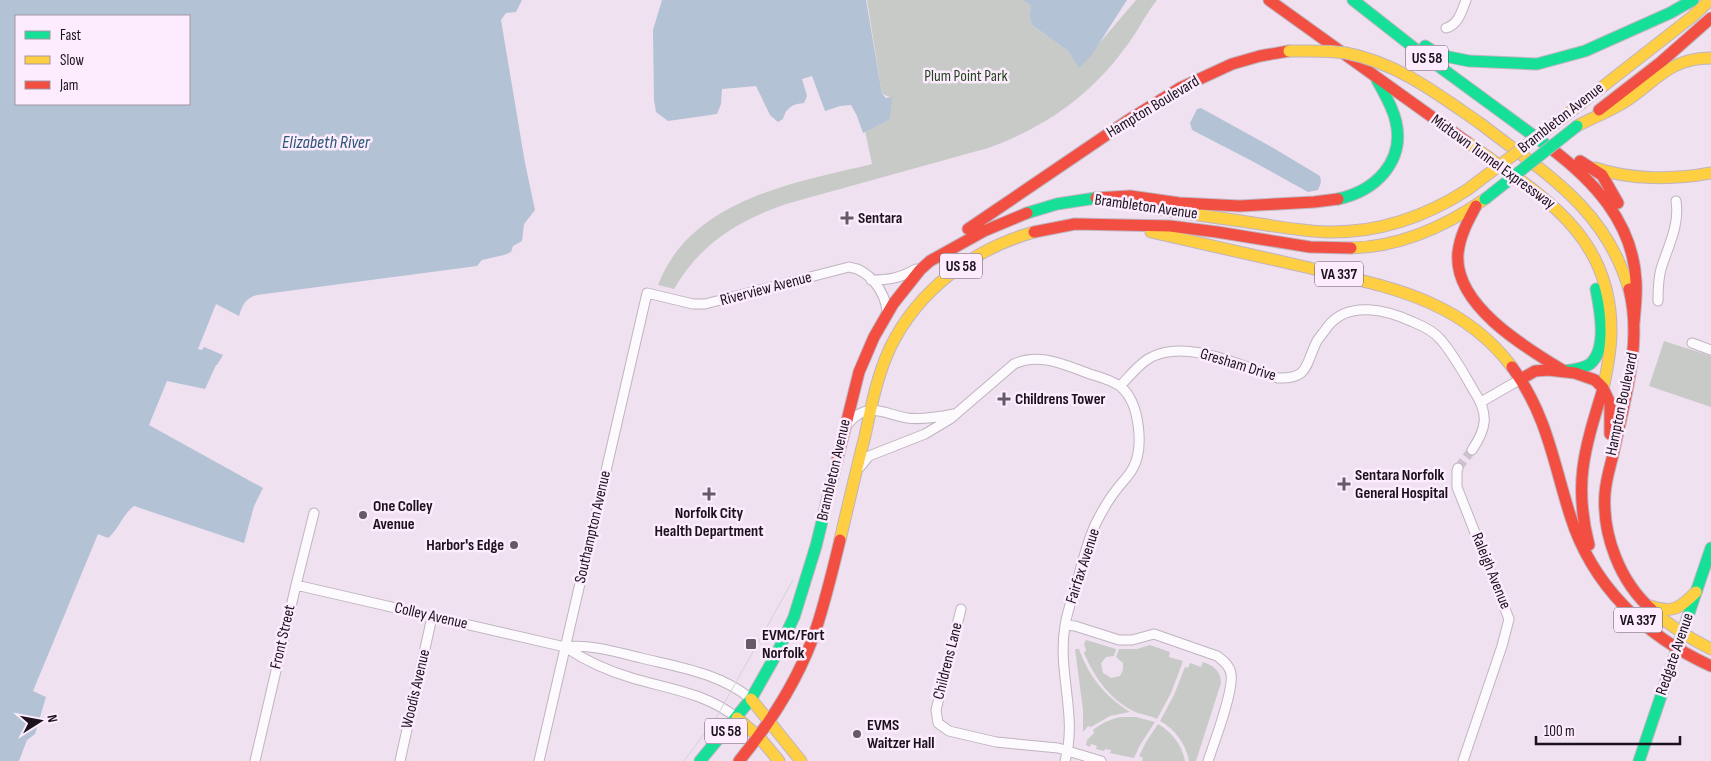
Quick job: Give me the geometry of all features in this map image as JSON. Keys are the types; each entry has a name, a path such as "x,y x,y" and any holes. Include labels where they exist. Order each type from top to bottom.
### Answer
{"main road":[{"name":"Midtown Tunnel Expressway","path":"1269,0 1549,202 1567,218 1583,238 1600,270 1610,304 1611,347 1603,389 1583,456 1580,486 1581,506 1588,540 1605,584"},
{"name":"US 58","path":"1352,0 1391,32 1503,113 1549,139 1584,163 1599,170 1625,175 1675,176 1711,173"},
{"path":"1357,0 1483,86 1549,139"},
{"path":"1438,55 1469,62 1537,64 1585,51 1650,22 1693,0"},
{"name":"Brambleton Avenue","path":"700,761 751,699 777,653 799,604 816,546 859,372 868,348 887,312 924,264 977,234 1015,217 1062,202 1096,198 1151,208 1329,232 1362,231 1402,223 1451,201 1468,190 1693,16 1710,0"},
{"name":"Brambleton Avenue","path":"738,761 770,721 796,676 817,627 882,369 891,347 908,318 920,302 940,282 969,260 1010,239 1045,229 1077,224 1170,226 1314,247 1358,248 1398,241 1419,234 1445,224 1480,202 1661,62 1711,18"},
{"path":"1661,62 1711,26"},
{"name":"Hampton Boulevard","path":"924,264 950,241 1172,92 1235,63 1273,53 1330,51 1351,54 1392,66 1423,83 1481,124 1570,192 1610,240 1619,259 1629,289 1634,323 1632,364 1608,472 1604,501 1609,536 1622,571 1645,604 1682,635 1711,649"},
{"name":"US 58","path":"1577,126 1623,102 1677,63 1690,58 1711,58"},
{"name":"US 58","path":"1096,198 1120,196 1180,203 1278,205 1325,202 1356,194 1380,179 1393,162 1396,151 1397,126 1394,113 1375,76"},
{"path":"1503,113 1580,171 1603,196 1624,233 1636,280"},
{"path":"1584,163 1602,175 1613,193 1623,215 1635,253 1634,323"},
{"path":"1480,202 1460,240 1458,248 1458,260 1464,285 1480,308 1510,337 1564,371 1591,378 1599,383 1610,406 1608,472"},
{"name":"VA 337","path":"1128,226 1366,280 1410,292 1439,306 1468,324 1494,347 1521,379 1535,404 1547,432 1571,520 1588,558 1605,584 1637,620 1655,635 1677,650 1711,666"},
{"path":"1521,379 1537,371 1564,371 1584,367 1597,356 1601,344 1598,296 1583,238"},
{"name":"Redgate Avenue","path":"1639,761 1711,548"},
{"path":"1645,604 1661,610 1672,611 1682,606 1696,592"},
{"name":"Colley Avenue","path":"751,699 801,761"},
{"name":"Colley Avenue","path":"737,718 759,737 779,761"}],"street":[{"path":"1446,28 1455,23 1466,0"},
{"path":"1658,301 1658,283 1677,222 1676,201"},
{"path":"871,280 901,277 924,264"},
{"name":"Riverview Avenue","path":"647,294 693,304 705,304 849,267 871,280 881,291 886,300 887,312"},
{"name":"Southampton Avenue","path":"538,761 647,294"},
{"name":"Gresham Drive","path":"1120,386 1146,360 1164,352 1178,350 1201,353 1278,378 1290,378 1300,375 1307,368 1317,340 1329,325 1348,313 1374,309 1399,316 1429,329 1441,339 1481,402"},
{"path":"1692,343 1711,350"},
{"path":"856,471 869,456 925,434 957,414 1014,364 1031,358 1057,362 1120,386"},
{"path":"1472,450 1480,439 1485,424 1481,402 1521,379"},
{"name":"Fairfax Avenue","path":"1064,761 1068,750 1070,722 1062,664 1065,625 1092,533 1105,506 1129,474 1136,460 1138,439 1135,410 1128,394 1120,386"},
{"path":"844,430 859,414 870,411 878,410 907,418 927,419 957,414"},
{"name":"Raleigh Avenue","path":"1458,468 1456,471 1457,487 1509,619 1502,646 1463,761"},
{"name":"Front Street","path":"254,761 314,513"},
{"name":"Colley Avenue","path":"296,585 566,647 586,646 696,672 727,683 751,699"},
{"name":"Childrens Lane","path":"961,609 936,710 938,723 949,731 996,742 1052,747 1068,750 1101,761"},
{"name":"Woodis Avenue","path":"400,761 432,617"},
{"path":"1065,625 1075,626 1119,640 1132,640 1154,634 1217,656 1225,662 1231,673 1231,687 1208,761"},
{"name":"Colley Avenue","path":"566,647 583,659 618,673 705,698 737,718"}],"green space":[{"name":"Plum Point Park","path":"867,0 1023,0 1031,6 1029,16 1032,25 1068,51 1079,67 1136,0 1157,0 1129,42 1097,81 1064,108 1028,131 988,148 786,204 751,218 721,236 708,247 684,273 674,289 658,285 673,256 694,232 720,214 748,199 779,188 872,164 865,131 892,98 882,94"},
{"path":"1664,341 1711,356 1711,407 1649,386"},
{"path":"1086,640 1116,649 1114,656 1106,657 1101,663 1103,673 1111,678 1120,676 1123,670 1123,663 1116,657 1119,649 1137,649 1150,645 1170,652 1169,657 1183,661 1171,693 1157,719 1129,709 1112,696 1093,671 1084,653 1086,650 1084,644"},
{"path":"1075,649 1079,649 1099,685 1130,712 1110,716 1091,727 1088,726 1083,732 1083,710"},
{"path":"1203,662 1216,669 1220,675 1221,683 1196,761 1189,761 1179,738 1160,721 1174,695 1185,667 1188,668 1190,663 1201,667"},
{"path":"1121,717 1136,717 1155,722 1134,758 1110,753 1111,750 1096,749 1097,746 1091,744 1090,747 1086,745 1087,740 1094,733 1093,730 1106,722"},
{"path":"1158,724 1176,740 1185,761 1142,761 1143,758 1139,756"}],"water":[{"name":"Elizabeth River","path":"0,0 522,0 516,12 506,13 501,20 525,163 535,210 524,224 522,241 513,246 511,252 482,260 477,266 257,295 245,302 239,316 216,304 198,349 202,350 204,347 223,355 216,365 205,389 167,381 149,425 263,488 254,506 244,543 134,506 108,538 98,534 33,691 46,697 35,734 27,740 19,761 0,761"},
{"path":"662,0 866,0 882,94 886,98 892,97 890,119 863,133 851,105 825,111 812,76 802,79 807,96 804,103 790,107 783,119 778,122 770,115 756,86 722,89 721,104 717,114 668,121 656,112 654,100 653,30"},
{"path":"1023,0 1127,0 1091,56 1079,68 1068,51 1032,25 1029,16 1031,6"},
{"path":"1201,108 1320,176 1321,182 1318,190 1308,192 1192,130 1190,123 1197,109"}],"tunnel":[{"path":"1458,468 1472,450"}],"tram line":[{"path":"684,761 716,718 793,580"}],"traffic: fast":[{"path":"1353,0 1418,51 1549,147"},
{"path":"1425,46 1439,55 1469,61 1537,64 1585,51 1670,13 1693,0"},
{"path":"1338,199 1351,195 1375,182 1391,162 1396,150 1398,136 1395,116 1377,80"},
{"path":"1485,199 1577,126"},
{"path":"1027,213 1057,204 1096,198"},
{"path":"1564,371 1587,366 1596,357 1601,339 1596,289"},
{"path":"700,761 751,699 777,653 794,617 816,546 828,497"},
{"path":"1639,761 1711,548"}],"traffic: slow":[{"path":"1565,116 1693,16 1710,0"},
{"path":"1289,51 1346,53 1383,64 1417,81 1481,124"},
{"path":"1577,126 1623,103 1673,67 1696,59 1711,58"},
{"path":"1467,190 1565,116"},
{"path":"1481,124 1549,176 1570,194 1588,214 1605,236 1618,260 1629,289"},
{"path":"1467,142 1520,180 1566,219 1585,242 1599,267 1608,297 1611,332 1610,354 1603,389"},
{"path":"1595,168 1623,175 1653,178 1711,173"},
{"path":"1113,201 1294,229 1346,232 1400,222 1435,208 1467,190"},
{"path":"1351,248 1387,244 1422,233 1454,218 1485,199"},
{"path":"840,540 878,381 885,359 902,327 932,290 969,261 1011,239 1034,232"},
{"path":"1151,232 1367,282 1421,299 1446,311 1470,326 1492,344 1512,367"},
{"path":"1650,606 1665,609 1676,608 1696,592"},
{"path":"1652,610 1695,641 1711,649"},
{"path":"751,699 801,761"},
{"path":"737,718 759,737 779,761"}],"traffic: jam":[{"path":"1269,0 1467,142"},
{"path":"1599,110 1661,62 1711,18"},
{"path":"968,229 1130,119 1180,88 1232,64 1260,56 1289,51"},
{"path":"1549,147 1595,188 1619,221 1633,260 1636,286 1634,323"},
{"path":"1580,161 1602,175 1618,203"},
{"path":"1096,198 1130,196 1179,203 1240,206 1338,199"},
{"path":"1476,206 1462,234 1458,253 1460,272 1467,290 1479,307 1495,323 1512,337 1564,371"},
{"path":"828,497 859,372 874,337 893,304 920,270 930,261 984,231 1027,213"},
{"path":"1034,232 1075,224 1170,226 1310,247 1351,248"},
{"path":"1629,289 1633,310 1633,351 1627,393 1606,483 1605,509 1610,541 1615,557 1631,586 1652,610"},
{"path":"1512,367 1524,385 1541,421 1570,515 1580,541 1592,564 1607,586 1643,624 1664,640 1711,666"},
{"path":"1521,379 1535,371 1548,370 1575,373 1595,380 1603,388 1610,403 1610,434"},
{"path":"1589,545 1582,503 1583,466 1586,448 1603,389"},
{"path":"739,761 774,714 803,662 820,615 840,540"}],"place":[{"name":"Sentara","path":"847,218"},
{"name":"Childrens Tower","path":"1004,399"},
{"name":"Sentara Norfolk General Hospital","path":"1344,484"},
{"name":"Norfolk City Health Department","path":"709,494"},
{"name":"One Colley Avenue","path":"363,515"},
{"name":"Harbor's Edge","path":"514,545"},
{"name":"EVMC/Fort Norfolk","path":"751,644"},
{"name":"EVMS Waitzer Hall","path":"857,734"}]}
